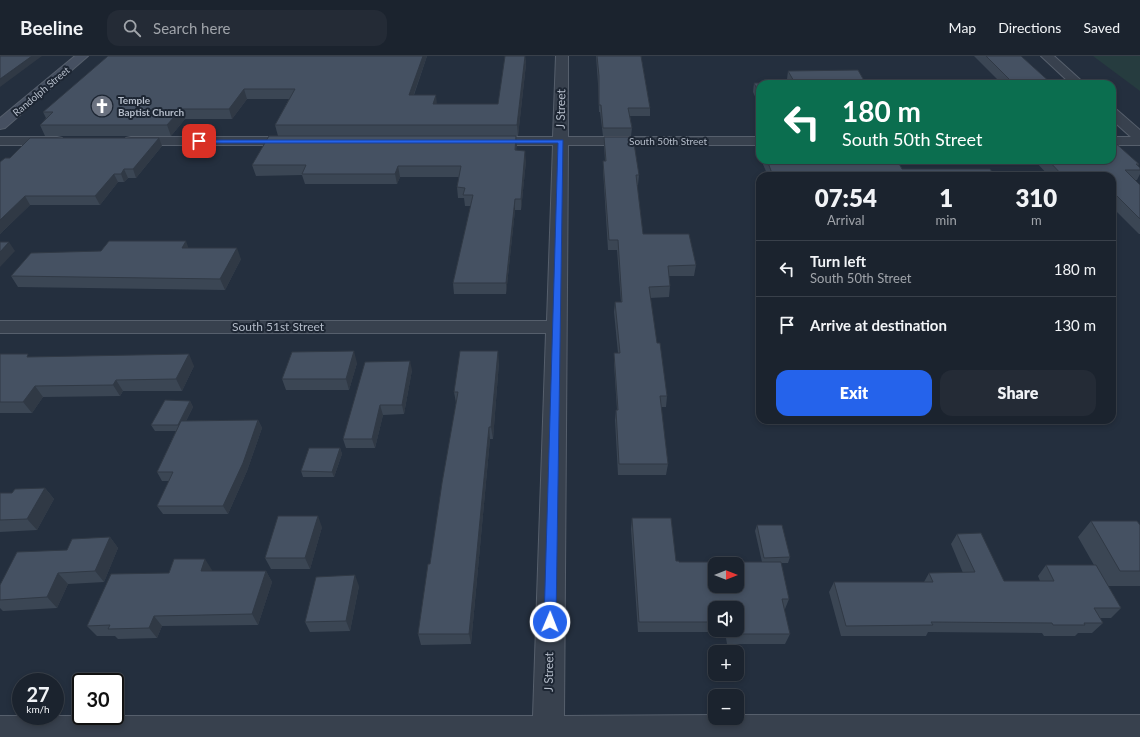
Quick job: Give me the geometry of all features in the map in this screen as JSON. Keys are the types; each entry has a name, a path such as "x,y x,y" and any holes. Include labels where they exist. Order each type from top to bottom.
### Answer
{"main road":[{"name":"Randolph Street","path":"0,125 82,56"}],"street":[{"name":"J Street","path":"548,734 562,56"},
{"path":"1047,56 1074,80"},
{"path":"1116,116 1140,137"},
{"path":"0,141 74,141"},
{"path":"120,141 309,141"},
{"name":"South 50th Street","path":"474,141 756,141"},
{"path":"1116,141 1140,141"},
{"name":"South 51st Street","path":"0,327 557,327"},
{"path":"0,732 548,734 1140,731"}],"green space":[{"path":"1093,56 1140,56 1140,91"}],"building":[{"path":"0,56 32,56 0,79"},
{"path":"108,56 423,56 409,95 436,95 433,104 498,104 505,56 525,56 517,125 275,125 295,89 244,89 229,109 181,109 167,125 40,125 53,112 43,112"},
{"path":"597,56 641,56 650,108 628,108 632,128 603,128 601,105 599,105"},
{"path":"986,56 1021,56 1048,80 1010,80"},
{"path":"858,70 864,80 793,80 788,71"},
{"path":"269,136 516,136 515,150 525,151 521,199 515,199 506,283 453,283 473,195 463,195 465,188 457,187 461,166 398,166 395,174 302,174 306,165 252,165"},
{"path":"604,137 633,137 639,175 636,175 643,234 689,234 696,265 668,266 670,286 649,287 657,343 660,343 667,396 660,396 668,464 619,464 616,410 618,410 614,353 620,353 615,302 622,302 618,240 609,240 603,161 606,161"},
{"path":"30,138 159,138 133,169 124,169 121,174 114,174 95,196 25,196 0,220 0,162 5,158 10,158"},
{"path":"1116,144 1139,164 1136,164 1140,170 1125,170 1140,185 1140,219 1116,195 1116,172 1059,172 1052,164 1116,164"},
{"path":"768,164 899,164 902,169 990,169 992,172 772,172"},
{"path":"109,241 186,241 182,248 237,248 220,279 11,276 31,253 101,251"},
{"path":"0,242 9,242 0,252"},
{"path":"354,351 346,379 282,379 292,352"},
{"path":"460,351 498,351 491,427 489,427 469,634 418,634 428,564 430,564 458,392 454,392"},
{"path":"0,354 28,354 27,357 189,354 176,379 116,380 113,385 35,386 23,402 0,402"},
{"path":"410,361 402,405 380,405 372,439 343,439 365,362"},
{"path":"165,400 190,401 178,425 151,425"},
{"path":"258,420 243,463 223,506 157,506 173,472 157,472 181,421"},
{"path":"309,448 340,448 332,472 301,471"},
{"path":"45,488 27,519 0,520 0,493 12,493 15,489"},
{"path":"278,516 318,516 305,558 265,558"},
{"path":"632,518 671,518 676,561 708,562 708,593 744,593 744,562 781,562 789,599 782,599 790,634 744,634 744,601 708,601 708,622 639,622"},
{"path":"1091,521 1137,521 1140,525 1140,571 1120,571"},
{"path":"757,525 782,525 790,557 764,558"},
{"path":"981,533 1004,581 1054,581 1046,565 1096,565 1121,608 1094,608 1103,623 1084,623 1085,625 1053,625 1052,623 931,622 933,625 846,626 834,582 933,582 929,573 975,572 957,534"},
{"path":"110,537 95,571 58,573 47,597 0,600 0,585 17,552 67,550 72,539"},
{"path":"174,559 205,559 201,571 266,571 252,614 154,616 149,628 108,629 110,625 87,626 111,574 169,573"},
{"path":"355,575 346,621 305,622 316,577"}],"place":[{"name":"Temple Baptist Church","path":"102,106"}],"route":[{"path":"199,141 561,141 550,622"}]}
